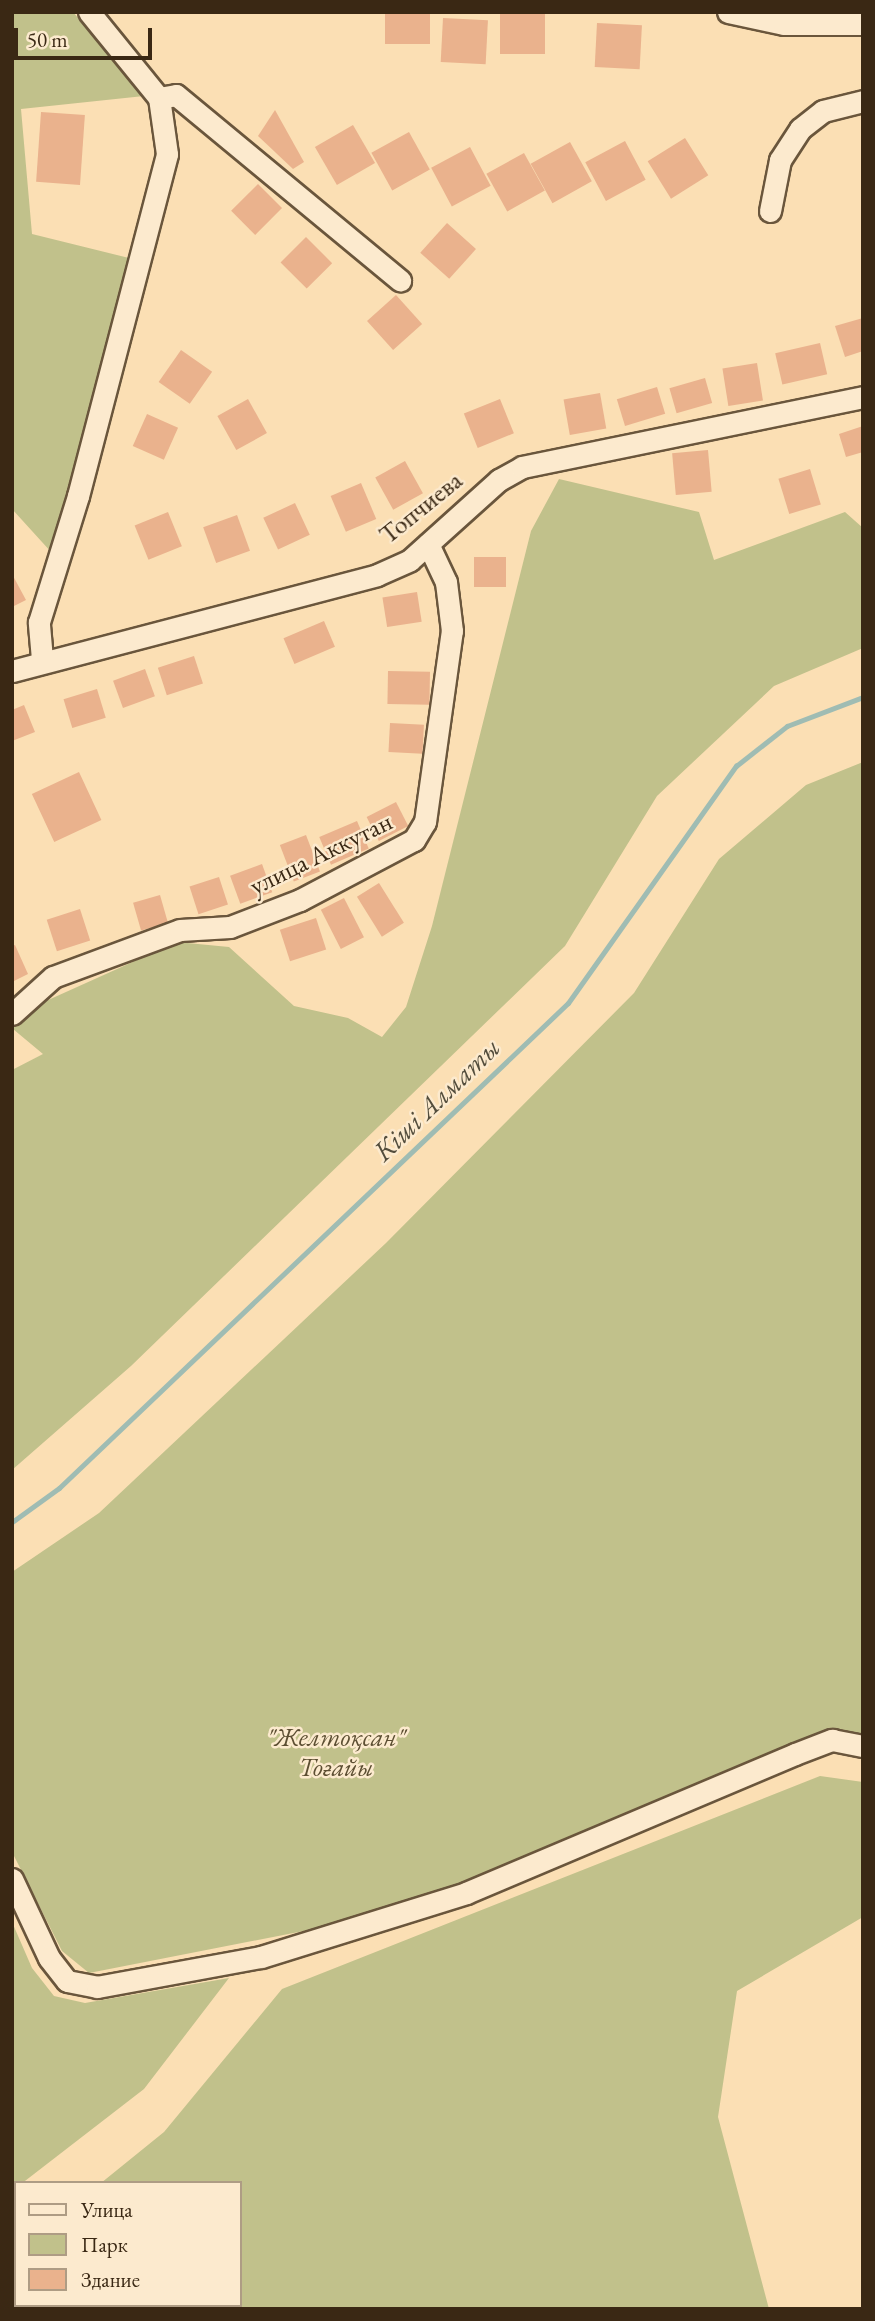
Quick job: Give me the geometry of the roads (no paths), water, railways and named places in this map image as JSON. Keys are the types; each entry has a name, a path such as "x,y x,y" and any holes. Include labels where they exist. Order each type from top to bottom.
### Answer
{"street":[{"path":"42,659 39,622 156,206 167,154 159,98 89,12"},
{"path":"729,12 784,23 863,24"},
{"path":"159,98 176,95 400,280"},
{"path":"770,211 780,160 800,129 823,111 863,101"},
{"name":"Топчиева","path":"12,671 42,659 377,575 428,544 499,480 522,467 863,397"},
{"name":"улица Аккутан","path":"12,1014 53,977 180,930 230,927 300,900 414,840 425,822 452,631 446,582 428,544"},
{"path":"12,1879 66,1981 97,1987 261,1957 466,1893 832,1740 863,1746"}],"waterway":[{"name":"Кіші Алматы","path":"12,1522 59,1488 568,1003 736,766 787,726 863,697"}],"park label":[{"name":"\"Желтоқсан\" Тоғайы","path":"336,1753"}]}
